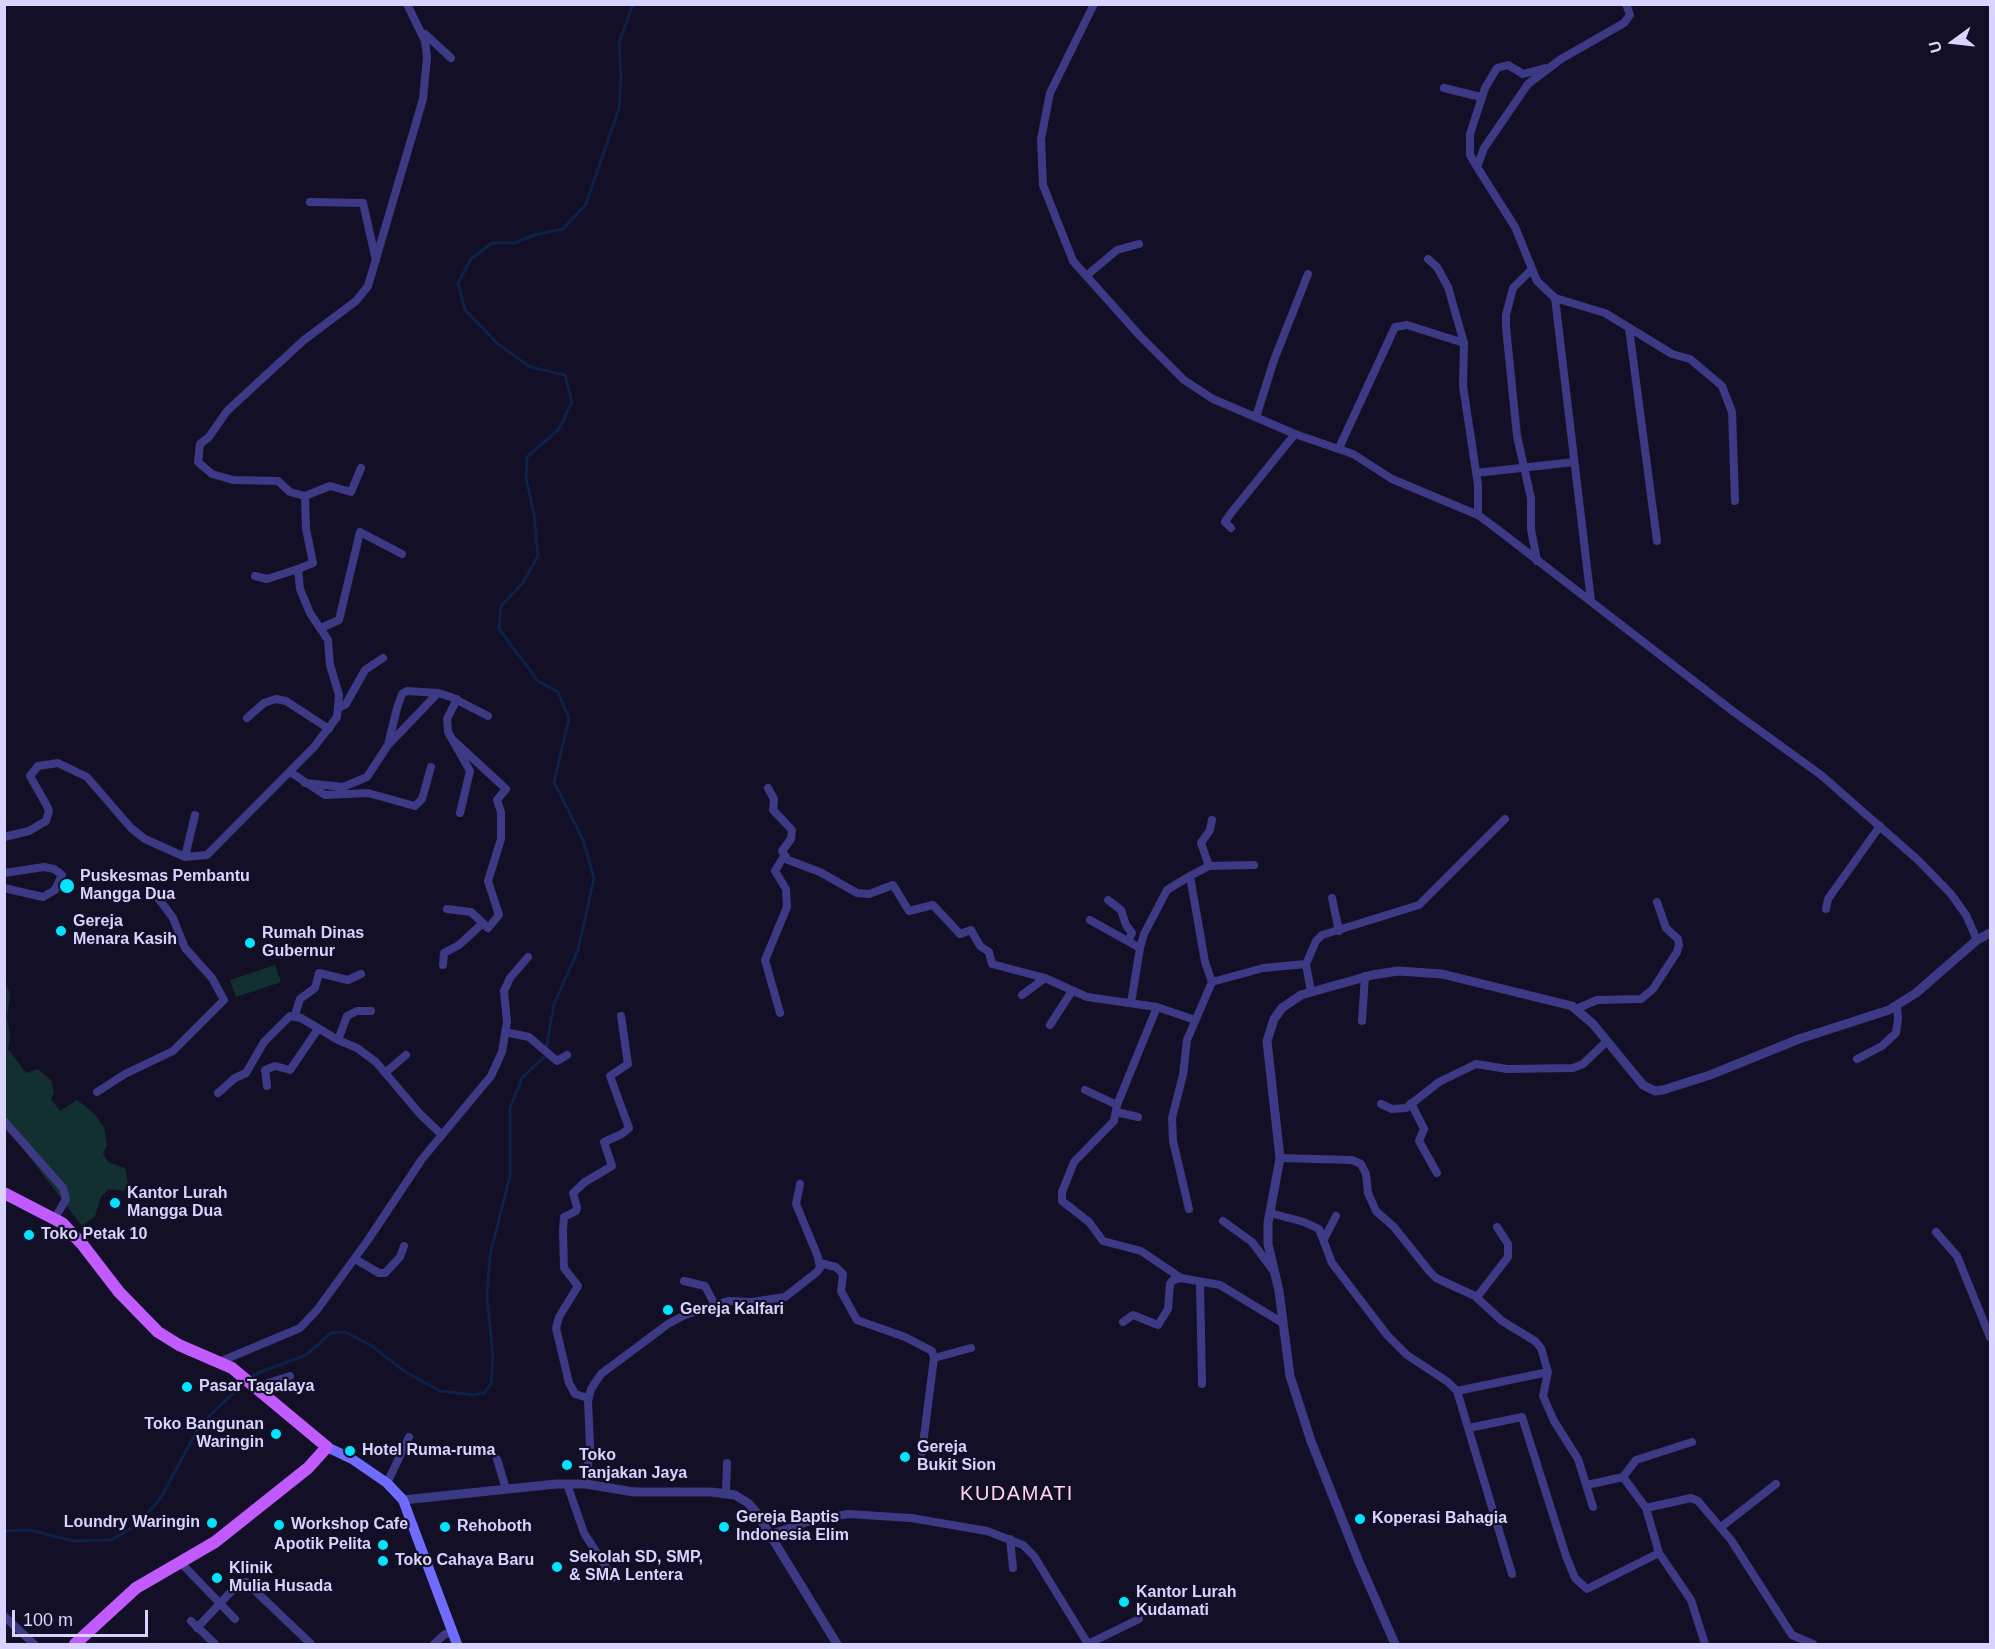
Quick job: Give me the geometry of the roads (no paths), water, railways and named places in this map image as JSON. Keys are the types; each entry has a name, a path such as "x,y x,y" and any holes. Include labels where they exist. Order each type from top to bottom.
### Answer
{"main road":[{"path":"4,1193 55,1218 82,1244 110,1281 158,1332 179,1345 232,1368 327,1447 352,1460 387,1484 403,1500 458,1644"},
{"path":"75,1644 136,1588 224,1536 308,1468 327,1447"}],"street":[{"path":"407,4 422,31 451,58"},
{"path":"1094,4 1050,93 1041,139 1042,185 1068,250 1086,276 1140,336 1184,380 1214,399 1295,434 1339,448 1392,479 1478,515 1734,712 1821,775 1918,860 1966,915 1977,940"},
{"path":"1477,167 1484,148 1519,94 1550,67 1624,23 1630,15 1626,4"},
{"path":"361,468 351,492 330,486 304,496 290,492 278,481 233,480 212,474 198,462 200,444 209,437 228,411 296,348 363,293 376,261 423,99 427,57 422,31"},
{"path":"1550,67 1523,74 1508,65 1500,66 1481,97 1468,146 1473,162 1515,227 1538,281 1554,298 1605,313 1672,354 1689,359 1722,386 1732,412 1735,501"},
{"path":"1444,88 1481,97"},
{"path":"310,202 363,203 376,261"},
{"path":"1086,276 1117,250 1139,244"},
{"path":"1428,260 1437,267 1446,280 1464,343 1463,386 1476,473 1478,515"},
{"path":"1532,269 1513,288 1506,315 1517,436 1531,498 1531,529 1537,561"},
{"path":"1256,417 1274,360 1308,274"},
{"path":"1554,298 1592,601"},
{"path":"1339,448 1395,327 1407,325 1464,343"},
{"path":"1629,328 1657,541"},
{"path":"1231,528 1225,522 1230,513 1295,434"},
{"path":"1476,473 1574,462"},
{"path":"255,576 267,579 312,563 306,529 304,496"},
{"path":"321,628 339,620 360,532 364,532 402,554"},
{"path":"4,837 29,831 46,821 47,806 30,776 32,771 45,763 58,763 87,777 131,828 145,839 185,857 207,855 290,772 337,717 339,687 330,665 328,640 310,613 300,589 298,569"},
{"path":"339,708 346,704 365,670 383,658"},
{"path":"388,745 402,694 412,690 438,693 457,699 488,716"},
{"path":"305,783 338,788 354,784 367,777 388,745 438,693"},
{"path":"247,718 264,703 276,699 286,701 329,729"},
{"path":"457,699 447,719 448,732 470,771 460,813"},
{"path":"447,909 466,910 486,927 491,927 500,915 489,881 501,839 501,812 497,800 506,789 453,740"},
{"path":"290,772 330,796 368,793 415,806 422,799 431,767"},
{"path":"768,788 776,814 792,830 791,839 782,851 784,856 857,893 869,894 893,885 906,910 933,905 958,933 971,930 980,946 989,952 990,963 1045,978 1088,997 1157,1007 1195,1020"},
{"path":"185,857 195,815"},
{"path":"1311,992 1306,964 1316,941 1322,935 1419,905 1505,819"},
{"path":"1209,866 1201,843 1210,830 1212,820"},
{"path":"1826,909 1827,899 1880,826"},
{"path":"780,1013 765,960 787,908 786,890 775,871 784,856"},
{"path":"1131,1003 1144,934 1167,890 1209,866 1254,865"},
{"path":"4,873 44,867 54,869 62,875 55,890 43,897 4,888"},
{"path":"1189,1209 1173,1141 1172,1118 1183,1075 1187,1040 1212,982 1205,962 1190,876"},
{"path":"97,1092 119,1077 173,1051 224,1000 212,978 185,948 174,918 153,891"},
{"path":"1332,898 1339,931"},
{"path":"1108,900 1121,910 1126,925 1132,933 1128,941"},
{"path":"1576,1009 1597,1000 1641,999 1653,989 1677,952 1678,945 1678,939 1666,928 1657,902"},
{"path":"1090,920 1140,948"},
{"path":"443,965 444,953 459,945 482,924"},
{"path":"1395,1644 1359,1562 1304,1420 1290,1376 1281,1322 1279,1290 1272,1269 1268,1244 1270,1213 1280,1158 1268,1066 1269,1033 1281,1008 1301,995 1365,976 1389,971 1442,974 1548,999 1576,1009 1593,1024 1642,1085 1655,1091 1710,1075 1799,1039 1877,1016 1916,993 1977,940 1990,933"},
{"path":"219,1362 300,1328 317,1310 422,1159 491,1076 502,1052 505,1032 504,991 510,978 528,957"},
{"path":"1212,982 1263,968 1306,964"},
{"path":"295,1015 300,999 315,988 319,974 348,980 361,975"},
{"path":"1362,1021 1365,976"},
{"path":"1022,995 1045,978"},
{"path":"1050,1025 1072,991"},
{"path":"1857,1059 1882,1046 1896,1033 1897,1006"},
{"path":"1157,1007 1108,1130 1074,1162 1062,1192 1062,1201 1089,1222 1103,1241 1141,1251 1181,1278 1220,1285 1281,1322"},
{"path":"338,1040 347,1016 357,1011 371,1011"},
{"path":"218,1093 235,1078 246,1073 264,1042 290,1016 295,1015 363,1052 386,1072 390,1082 442,1135"},
{"path":"588,1398 575,1394 569,1383 556,1328 559,1317 578,1286 564,1268 564,1217 576,1211 573,1193 585,1182 612,1166 604,1142 622,1134 629,1128 610,1076 628,1064 621,1016"},
{"path":"267,1086 267,1068 274,1066 290,1070 318,1029"},
{"path":"505,1032 529,1037 538,1048 557,1061 567,1055"},
{"path":"1381,1104 1401,1109 1439,1082 1470,1066 1482,1064 1517,1070 1573,1068 1583,1064 1607,1041"},
{"path":"386,1072 406,1055"},
{"path":"1085,1090 1117,1109 1138,1117"},
{"path":"1411,1103 1424,1129 1419,1141 1437,1173"},
{"path":"4,1121 63,1188 66,1199 55,1218"},
{"path":"1280,1158 1352,1160 1361,1164 1367,1177 1373,1206 1379,1215 1394,1227 1436,1278 1477,1297 1502,1321 1535,1341 1540,1348 1548,1372 1543,1396 1578,1459 1593,1507"},
{"path":"586,1484 590,1447 588,1398 601,1374 668,1324 714,1303 728,1300 752,1302 784,1297 817,1272 820,1263 796,1204 800,1184"},
{"path":"1270,1213 1313,1225 1322,1233 1332,1263 1391,1340 1407,1355 1448,1382 1456,1391 1512,1574"},
{"path":"1324,1239 1335,1216"},
{"path":"1222,1221 1252,1242 1272,1269"},
{"path":"1477,1297 1508,1257 1508,1244 1497,1227"},
{"path":"1936,1232 1957,1256 1990,1337"},
{"path":"354,1259 375,1271 385,1273 400,1257 404,1246"},
{"path":"820,1263 836,1267 843,1274 841,1291 857,1320 929,1347 934,1358 922,1452"},
{"path":"1123,1322 1133,1315 1158,1325 1168,1309 1170,1284 1181,1278"},
{"path":"684,1281 705,1286 714,1303"},
{"path":"1200,1282 1202,1383"},
{"path":"934,1358 971,1348"},
{"path":"1456,1391 1548,1372"},
{"path":"259,1391 268,1383 290,1376"},
{"path":"1469,1428 1522,1417 1566,1556 1583,1588 1593,1588 1659,1553"},
{"path":"387,1484 409,1437"},
{"path":"1587,1485 1623,1477 1636,1460 1692,1442"},
{"path":"497,1459 506,1489"},
{"path":"726,1493 727,1463"},
{"path":"1623,1477 1646,1508 1659,1553 1691,1600 1705,1644"},
{"path":"567,1484 584,1533 613,1578"},
{"path":"403,1500 567,1484 586,1484 634,1492 726,1493 748,1503 771,1534 837,1644"},
{"path":"1721,1527 1776,1484"},
{"path":"1646,1508 1695,1499 1721,1527 1792,1635 1803,1643 1813,1644"},
{"path":"771,1534 814,1520 848,1514 946,1522 987,1531 1023,1545 1040,1563 1088,1644 1139,1619"},
{"path":"1010,1539 1013,1568"},
{"path":"181,1563 235,1619"},
{"path":"197,1628 238,1584 246,1582 311,1644"},
{"path":"4,1616 34,1644"},
{"path":"191,1621 215,1644"},
{"path":"434,1644 442,1636 453,1634"}],"waterway":[{"path":"250,1378 306,1355 331,1333 345,1332 372,1346 404,1371 440,1391 474,1395 484,1393 491,1384 493,1358 487,1296 490,1255 510,1176 510,1108 522,1078 545,1056 554,1004 578,950 594,878 583,840 554,782 569,718 558,692 538,681 499,629 501,606 522,584 538,556 534,514 526,478 527,457 559,429 572,402 565,375 530,367 498,344 465,310 458,283 471,259 492,243 515,243 534,235 563,229 586,204 619,108 621,79 619,43 633,4"},
{"path":"4,1531 31,1530 73,1541 111,1540 137,1525 160,1499 200,1425 245,1382"}],"place":[{"name":"Puskesmas Pembantu Mangga Dua","path":"67,886"},
{"name":"Gereja Menara Kasih","path":"61,931"},
{"name":"Rumah Dinas Gubernur","path":"250,943"},
{"name":"Kantor Lurah Mangga Dua","path":"115,1203"},
{"name":"Toko Petak 10","path":"29,1235"},
{"name":"Gereja Kalfari","path":"668,1310"},
{"name":"Pasar Tagalaya","path":"187,1387"},
{"name":"Toko Bangunan Waringin","path":"276,1434"},
{"name":"Hotel Ruma-ruma","path":"350,1451"},
{"name":"Gereja Bukit Sion","path":"905,1457"},
{"name":"Toko Tanjakan Jaya","path":"567,1465"},
{"name":"Koperasi Bahagia","path":"1360,1519"},
{"name":"Loundry Waringin","path":"212,1523"},
{"name":"Workshop Cafe","path":"279,1525"},
{"name":"Rehoboth","path":"445,1527"},
{"name":"Gereja Baptis Indonesia Elim","path":"724,1527"},
{"name":"Apotik Pelita","path":"383,1545"},
{"name":"Toko Cahaya Baru","path":"383,1561"},
{"name":"Sekolah SD, SMP, & SMA Lentera","path":"557,1567"},
{"name":"Klinik Mulia Husada","path":"217,1578"},
{"name":"Kantor Lurah Kudamati","path":"1124,1602"}],"district":[{"name":"KUDAMATI","path":"1017,1494"}]}
